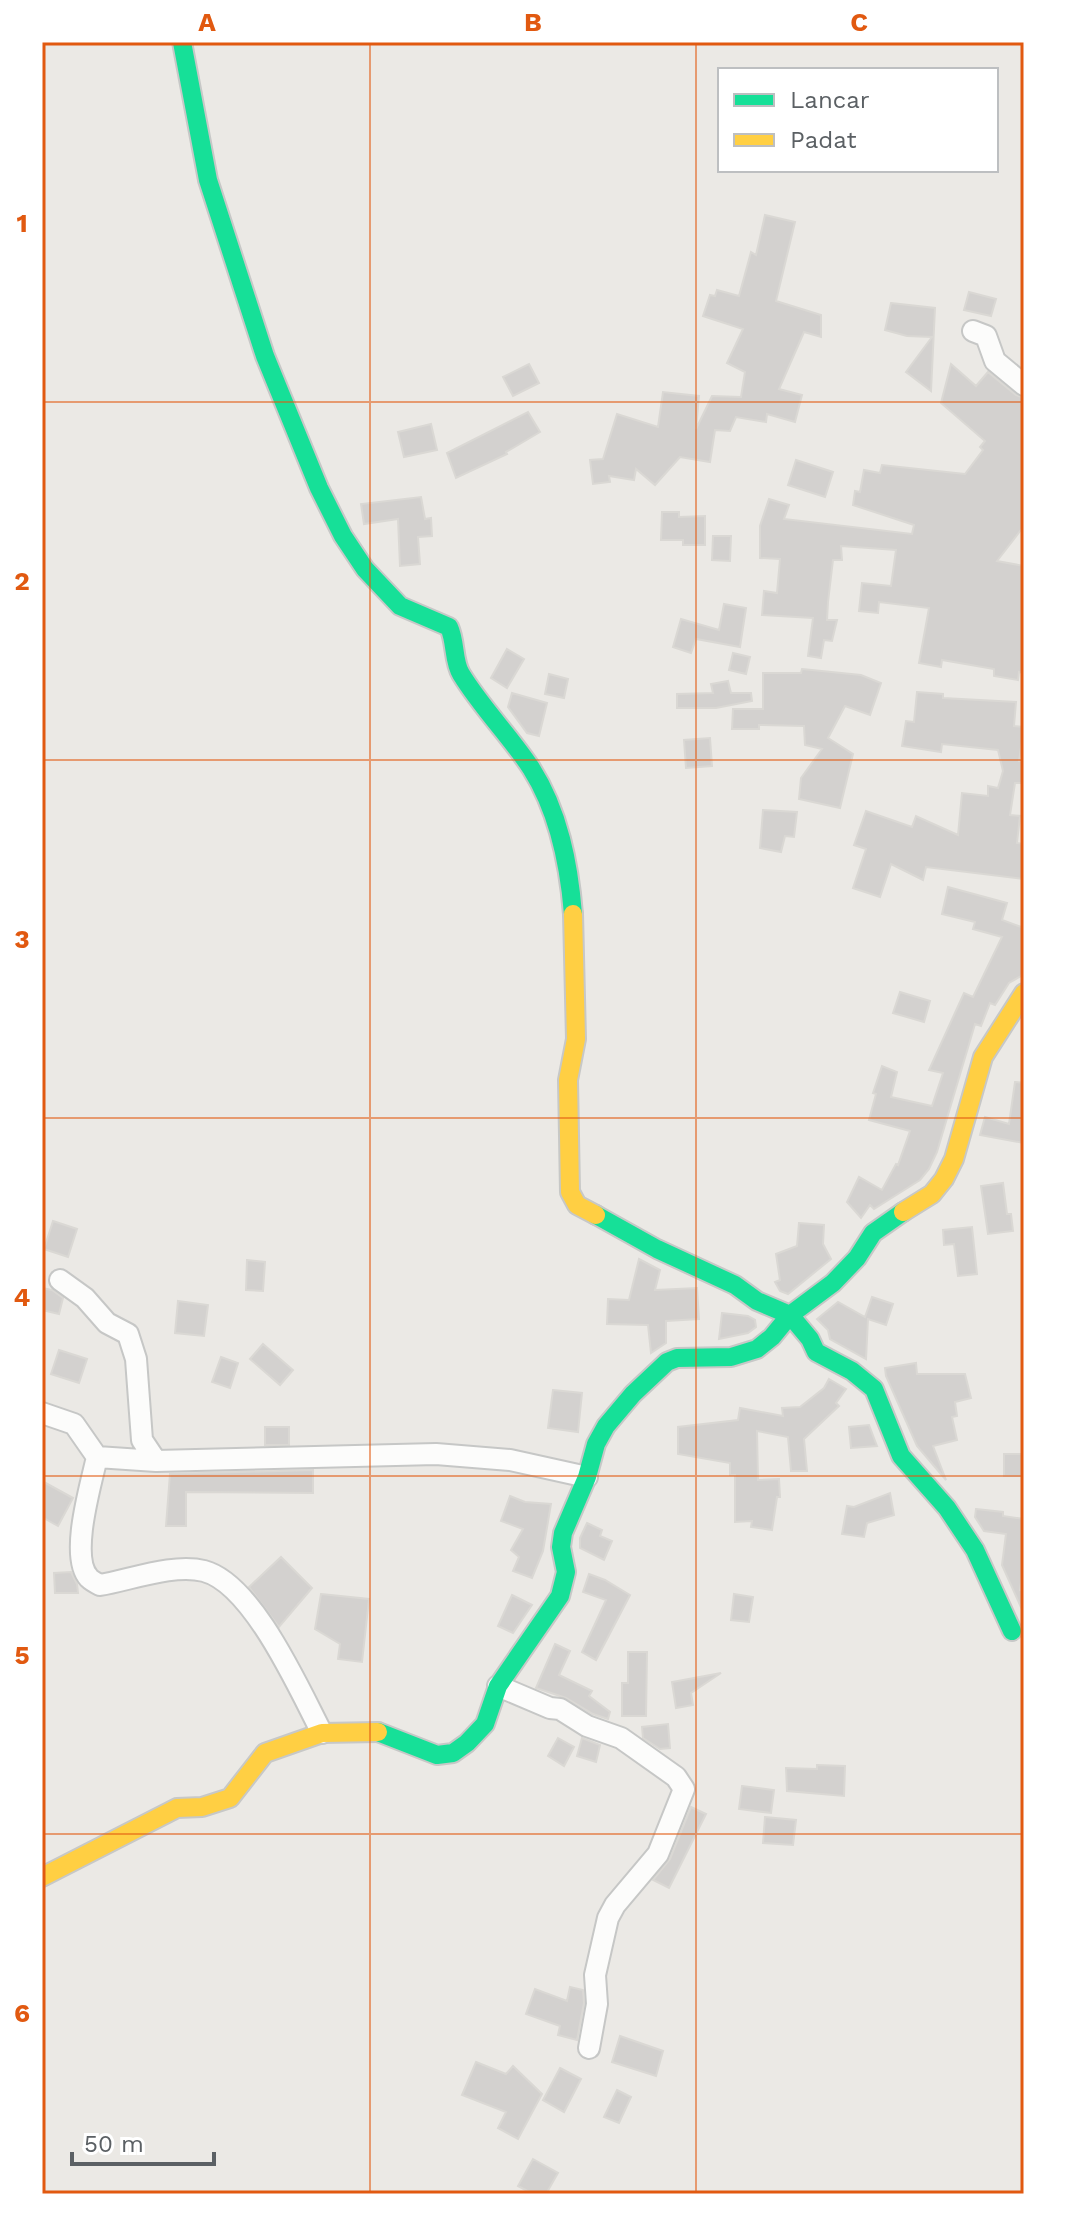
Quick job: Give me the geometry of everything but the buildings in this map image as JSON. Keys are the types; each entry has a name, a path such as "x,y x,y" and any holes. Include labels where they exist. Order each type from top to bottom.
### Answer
{"street":[{"path":"182,42 208,180 265,356 319,488 343,536 365,569 400,606 449,627 459,671 532,770 552,811 569,867 574,930 576,1039 567,1101 572,1199 577,1205 657,1249 735,1285 757,1301 790,1315 810,1339 816,1352 852,1371 874,1389 901,1456 947,1508 975,1550 1012,1631"},
{"path":"973,331 986,336 995,361 1024,385"},
{"path":"42,1877 177,1808 202,1807 230,1798 265,1753 322,1733 377,1732 437,1755 453,1753 485,1724 498,1686 560,1596 566,1572 561,1547 563,1533 587,1477 596,1444 606,1426 633,1394 667,1362 677,1358 731,1357 757,1349 772,1337 790,1315 833,1283 883,1224 932,1194 954,1159 983,1057 1024,993"},
{"path":"60,1280 85,1298 107,1323 128,1334 136,1359 142,1440 156,1461"},
{"path":"42,1413 74,1424 97,1457 82,1527 82,1561 87,1578 100,1585 165,1571 203,1571 228,1583 258,1616 322,1733"},
{"path":"97,1457 156,1461 436,1454 510,1460 587,1477"},
{"path":"498,1686 550,1708 560,1709 587,1726 621,1738 676,1777 684,1789 658,1854 615,1905 608,1918 595,1975 597,2004 589,2048"}],"traffic: fast":[{"path":"182,42 208,180 265,356 319,488 343,536 365,569 400,606 449,627 461,674 531,768 549,802 565,857 573,914"},
{"path":"378,1732 437,1755 453,1753 467,1743 485,1724 498,1686 560,1596 566,1572 561,1547 563,1533 587,1477 596,1444 606,1426 633,1394 667,1362 677,1358 731,1357 757,1349 772,1337 790,1315 833,1283 857,1258 873,1233 903,1212"},
{"path":"596,1215 657,1249 735,1285 757,1301 790,1315 810,1339 816,1352 852,1371 874,1389 901,1456 947,1508 975,1550 1012,1631"}],"traffic: slow":[{"path":"573,914 576,1039 568,1080 570,1192 577,1205 596,1215"},
{"path":"903,1212 932,1194 944,1179 954,1159 983,1057 1024,993"},
{"path":"42,1877 177,1808 202,1807 230,1798 265,1753 322,1733 378,1732"}]}
